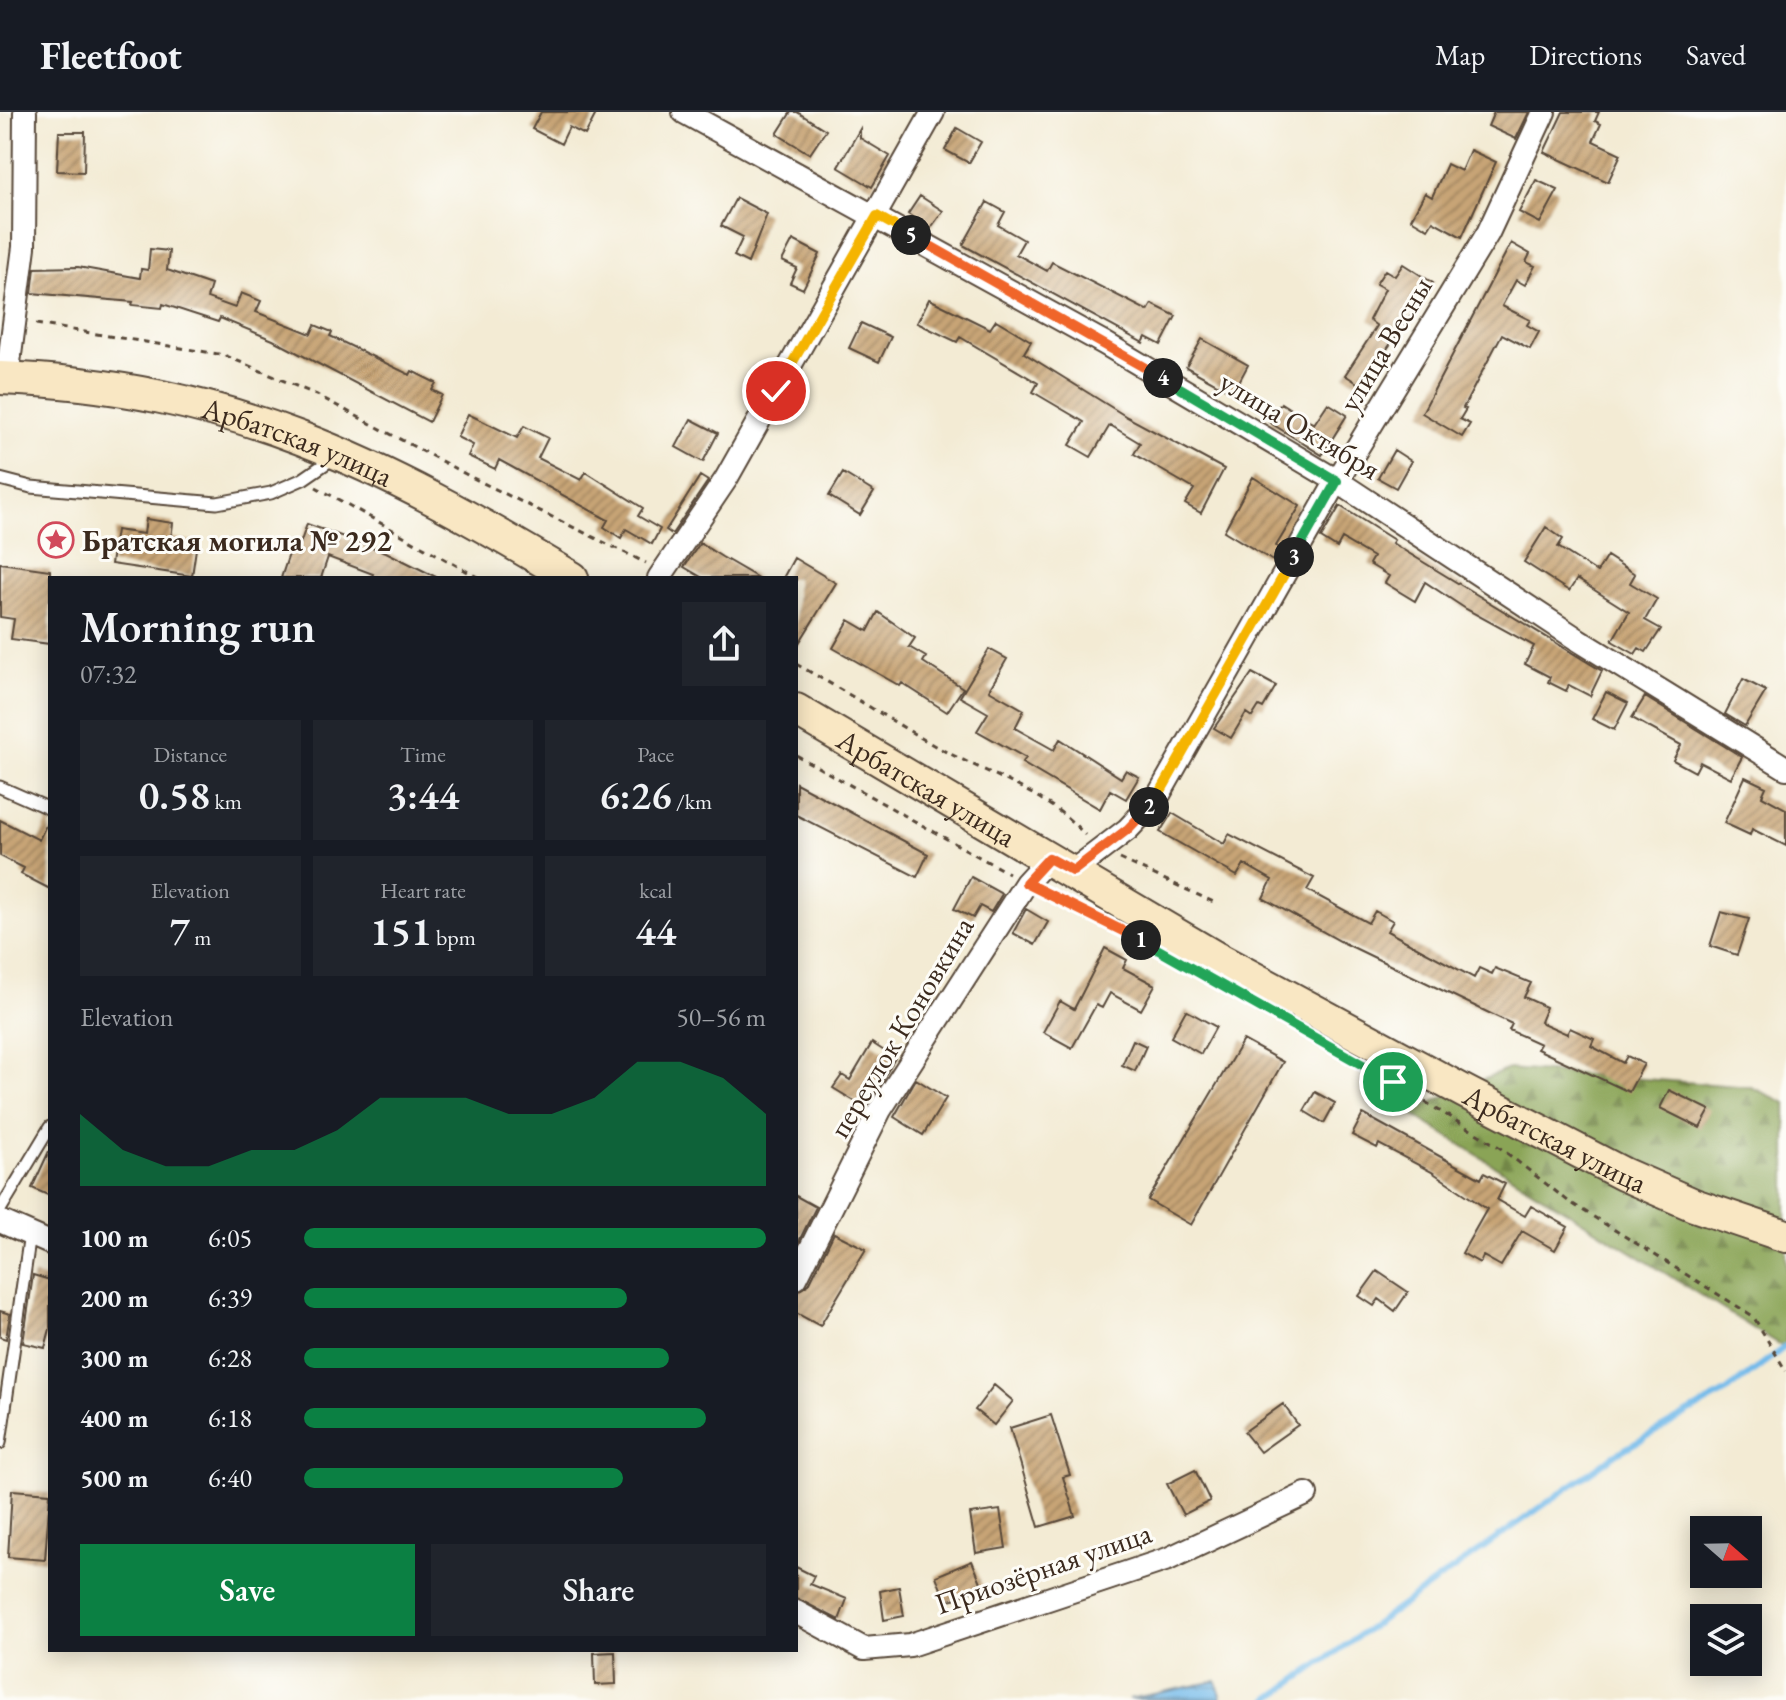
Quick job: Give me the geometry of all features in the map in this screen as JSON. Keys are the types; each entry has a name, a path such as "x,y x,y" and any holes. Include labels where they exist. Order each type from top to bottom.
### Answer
{"main road":[{"name":"Арбатская улица","path":"4,378 85,385 198,404 263,422 340,453 454,507 569,576"},
{"name":"Арбатская улица","path":"798,711 1214,957 1451,1085 1623,1174 1694,1205 1786,1236"}],"street":[{"path":"4,378 24,247 25,112"},
{"name":"улица Октября","path":"684,112 1104,343 1337,481 1577,639 1786,768"},
{"path":"661,575 726,479 933,112"},
{"name":"улица Весны","path":"1061,864 1100,851 1157,798 1337,481 1488,233 1544,112"},
{"name":"переулок Коновкина","path":"798,1274 880,1110 1026,883 1061,864"},
{"path":"0,1221 40,1238"},
{"name":"Приозёрная улица","path":"798,1613 864,1649 910,1645 1168,1559 1306,1494"}],"lane":[{"path":"0,479 31,487 217,503 271,493 303,479 340,453"},
{"path":"0,787 48,808"},
{"path":"0,1210 48,1130"},
{"path":"0,1443 40,1238"}],"path":[{"path":"15,321 224,355 317,395 661,575"},
{"path":"303,479 475,576"},
{"path":"798,665 929,743 1025,790 1069,817 1100,851 1146,869 1218,904"},
{"path":"798,756 1026,883 1083,910"},
{"path":"1420,1098 1499,1147 1568,1201 1753,1316 1786,1371"}],"green space":[{"path":"1508,1069 1751,1087 1786,1103 1786,1349 1409,1112"}],"water":[{"path":"1217,1681 1221,1700 1129,1699"}],"building":[{"path":"541,112 597,112 585,135 569,127 561,144 532,129"},
{"path":"791,112 797,112 826,130 810,154 777,134"},
{"path":"1494,112 1529,112 1516,139 1488,126"},
{"path":"1563,112 1599,112 1595,121 1601,124 1593,141 1621,154 1608,182 1544,152"},
{"path":"957,128 981,142 969,163 945,150"},
{"path":"860,129 860,138 890,156 872,187 838,167"},
{"path":"59,132 85,132 84,172 57,171"},
{"path":"1470,150 1496,162 1462,237 1433,221 1428,229 1411,219 1425,193 1432,197 1447,164 1461,171"},
{"path":"1536,180 1558,190 1540,223 1519,212"},
{"path":"920,196 943,211 930,229 908,214"},
{"path":"736,198 767,214 748,263 734,256 743,237 721,226"},
{"path":"987,202 1005,212 998,225 1024,240 1016,254 1047,271 1052,262 1148,311 1152,304 1176,316 1161,345 1146,337 1143,343 963,245"},
{"path":"793,240 820,254 803,289 790,283 797,268 782,261"},
{"path":"1511,243 1530,254 1526,262 1535,266 1525,285 1516,280 1502,306 1530,320 1527,325 1539,332 1530,349 1502,334 1463,408 1466,409 1460,419 1470,424 1462,437 1422,413"},
{"path":"150,249 169,251 167,270 211,285 207,298 235,308 241,293 261,301 256,312 311,334 315,325 332,332 330,336 410,375 412,371 436,383 432,390 442,395 429,422 273,340 220,318 218,322 163,304 162,308 132,305 133,302 32,293 35,268 78,267 140,278 141,269 148,270"},
{"path":"1403,264 1433,283 1385,352 1388,354 1365,388 1345,375 1377,326 1369,320 1385,289 1376,284 1385,270 1395,276"},
{"path":"929,299 990,329 996,320 1031,341 1024,353 1127,417 1224,469 1201,513 1185,504 1194,489 1134,454 1140,443 1110,425 1091,457 1070,445 1084,422 1033,392 1038,383 960,337 957,342 917,323"},
{"path":"861,323 891,337 879,362 849,348"},
{"path":"1202,339 1248,365 1233,393 1186,367"},
{"path":"1281,403 1314,424 1328,403 1347,415 1322,455 1269,422"},
{"path":"468,414 517,438 524,426 548,438 538,458 581,480 586,472 643,508 638,516 660,529 652,544 626,529 621,538 604,527 608,520 499,460 495,469 468,456 473,445 457,437"},
{"path":"691,419 718,433 703,462 676,447"},
{"path":"1394,450 1411,461 1396,488 1378,478"},
{"path":"843,473 874,492 860,515 829,496"},
{"path":"700,476 708,481 672,534 666,530"},
{"path":"1253,477 1300,506 1276,546 1282,550 1275,562 1224,531"},
{"path":"1340,506 1394,540 1392,543 1602,671 1590,696 1569,685 1566,691 1548,682 1550,677 1525,664 1534,646 1466,609 1425,582 1415,601 1385,583 1389,576 1369,564 1373,557 1342,539 1337,548 1321,538"},
{"path":"146,519 173,523 171,538 197,542 192,576 111,564 116,530 144,534"},
{"path":"307,524 386,552 434,576 372,576 328,557 322,576 282,576 293,542 300,544"},
{"path":"1546,527 1563,539 1558,547 1597,572 1607,556 1635,574 1630,583 1657,599 1645,620 1661,629 1646,652 1639,648 1635,654 1612,641 1629,612 1577,579 1569,591 1524,562"},
{"path":"700,543 755,576 700,576 684,567"},
{"path":"794,558 836,583 798,645 798,576 784,576"},
{"path":"0,563 50,570 48,644 11,639 14,619 0,617"},
{"path":"878,612 915,638 909,647 926,657 923,662 963,688 947,712 902,683 900,686 833,648 849,620 868,631"},
{"path":"989,649 1007,659 989,690 1024,710 1015,728 1054,750 1060,739 1121,778 1126,770 1139,777 1126,799 1110,790 1100,809 1022,763 1026,758 977,731 988,713 960,697"},
{"path":"1252,673 1276,686 1263,708 1259,706 1252,717 1246,713 1231,738 1214,728"},
{"path":"1743,679 1766,691 1745,726 1725,714"},
{"path":"1606,692 1628,703 1614,730 1592,719"},
{"path":"1645,697 1742,757 1731,778 1700,762 1695,772 1673,760 1681,745 1632,718"},
{"path":"1745,777 1766,787 1762,796 1786,809 1786,846 1752,829 1750,835 1724,823"},
{"path":"798,784 928,854 917,877 798,816"},
{"path":"1172,813 1224,844 1229,834 1314,878 1307,890 1368,923 1375,911 1393,921 1387,931 1474,978 1479,968 1492,974 1495,968 1531,983 1524,997 1546,1007 1540,1022 1567,1034 1570,1028 1594,1039 1591,1046 1623,1063 1627,1056 1644,1064 1629,1092 1537,1049 1540,1044 1509,1030 1512,1024 1340,941 1263,898 1272,880 1244,864 1237,876 1160,832"},
{"path":"0,820 39,840 48,821 48,888 21,874 24,868 0,856"},
{"path":"971,877 1002,894 991,912 980,906 973,918 954,909"},
{"path":"1026,909 1048,922 1035,945 1013,933"},
{"path":"1721,912 1749,919 1737,955 1710,946"},
{"path":"1105,948 1127,960 1123,968 1155,985 1141,1010 1110,993 1102,1008 1096,1005 1072,1048 1043,1032 1060,1001 1074,1009"},
{"path":"1186,1010 1216,1027 1201,1054 1171,1037"},
{"path":"1133,1040 1146,1046 1135,1071 1122,1065"},
{"path":"1243,1040 1283,1062 1191,1225 1148,1200"},
{"path":"872,1043 895,1058 866,1108 833,1088 842,1075 850,1080"},
{"path":"916,1079 946,1098 923,1135 894,1117"},
{"path":"1669,1090 1710,1110 1700,1128 1660,1108"},
{"path":"1315,1092 1335,1103 1324,1123 1304,1111"},
{"path":"1363,1114 1481,1179 1484,1173 1505,1184 1497,1200 1525,1216 1531,1206 1568,1227 1555,1250 1522,1231 1501,1266 1483,1256 1480,1263 1462,1253 1487,1209 1432,1172 1379,1144 1377,1148 1352,1135"},
{"path":"48,1153 48,1195 32,1188"},
{"path":"798,1197 816,1207 798,1243"},
{"path":"834,1233 866,1249 820,1326 798,1314 798,1291 809,1284"},
{"path":"1377,1271 1408,1292 1395,1311 1379,1299 1374,1306 1359,1296"},
{"path":"33,1275 48,1279 48,1337 45,1348 23,1343"},
{"path":"0,1311 10,1314 6,1339 0,1337"},
{"path":"994,1385 1013,1401 994,1425 975,1410"},
{"path":"1283,1404 1298,1425 1260,1452 1244,1432"},
{"path":"1051,1415 1070,1475 1063,1477 1075,1516 1039,1527 1010,1428"},
{"path":"1195,1470 1210,1501 1183,1515 1167,1484"},
{"path":"12,1490 48,1493 45,1560 8,1557"},
{"path":"1000,1510 1006,1548 976,1553 970,1514"},
{"path":"972,1561 983,1587 946,1602 936,1576"},
{"path":"798,1568 814,1576 810,1584 847,1599 839,1620 798,1599"},
{"path":"899,1587 904,1616 884,1620 880,1591"},
{"path":"615,1652 616,1684 595,1685 594,1653"}],"waterway":[{"path":"1268,1700 1616,1454 1727,1391 1786,1346"}],"place":[{"name":"Братская могила № 292","path":"56,540"}],"route":[{"path":"776,391 877,216 1104,343 1337,481 1157,798 1128,829 1073,871 1049,858 1026,883 1166,954 1393,1082"}]}
